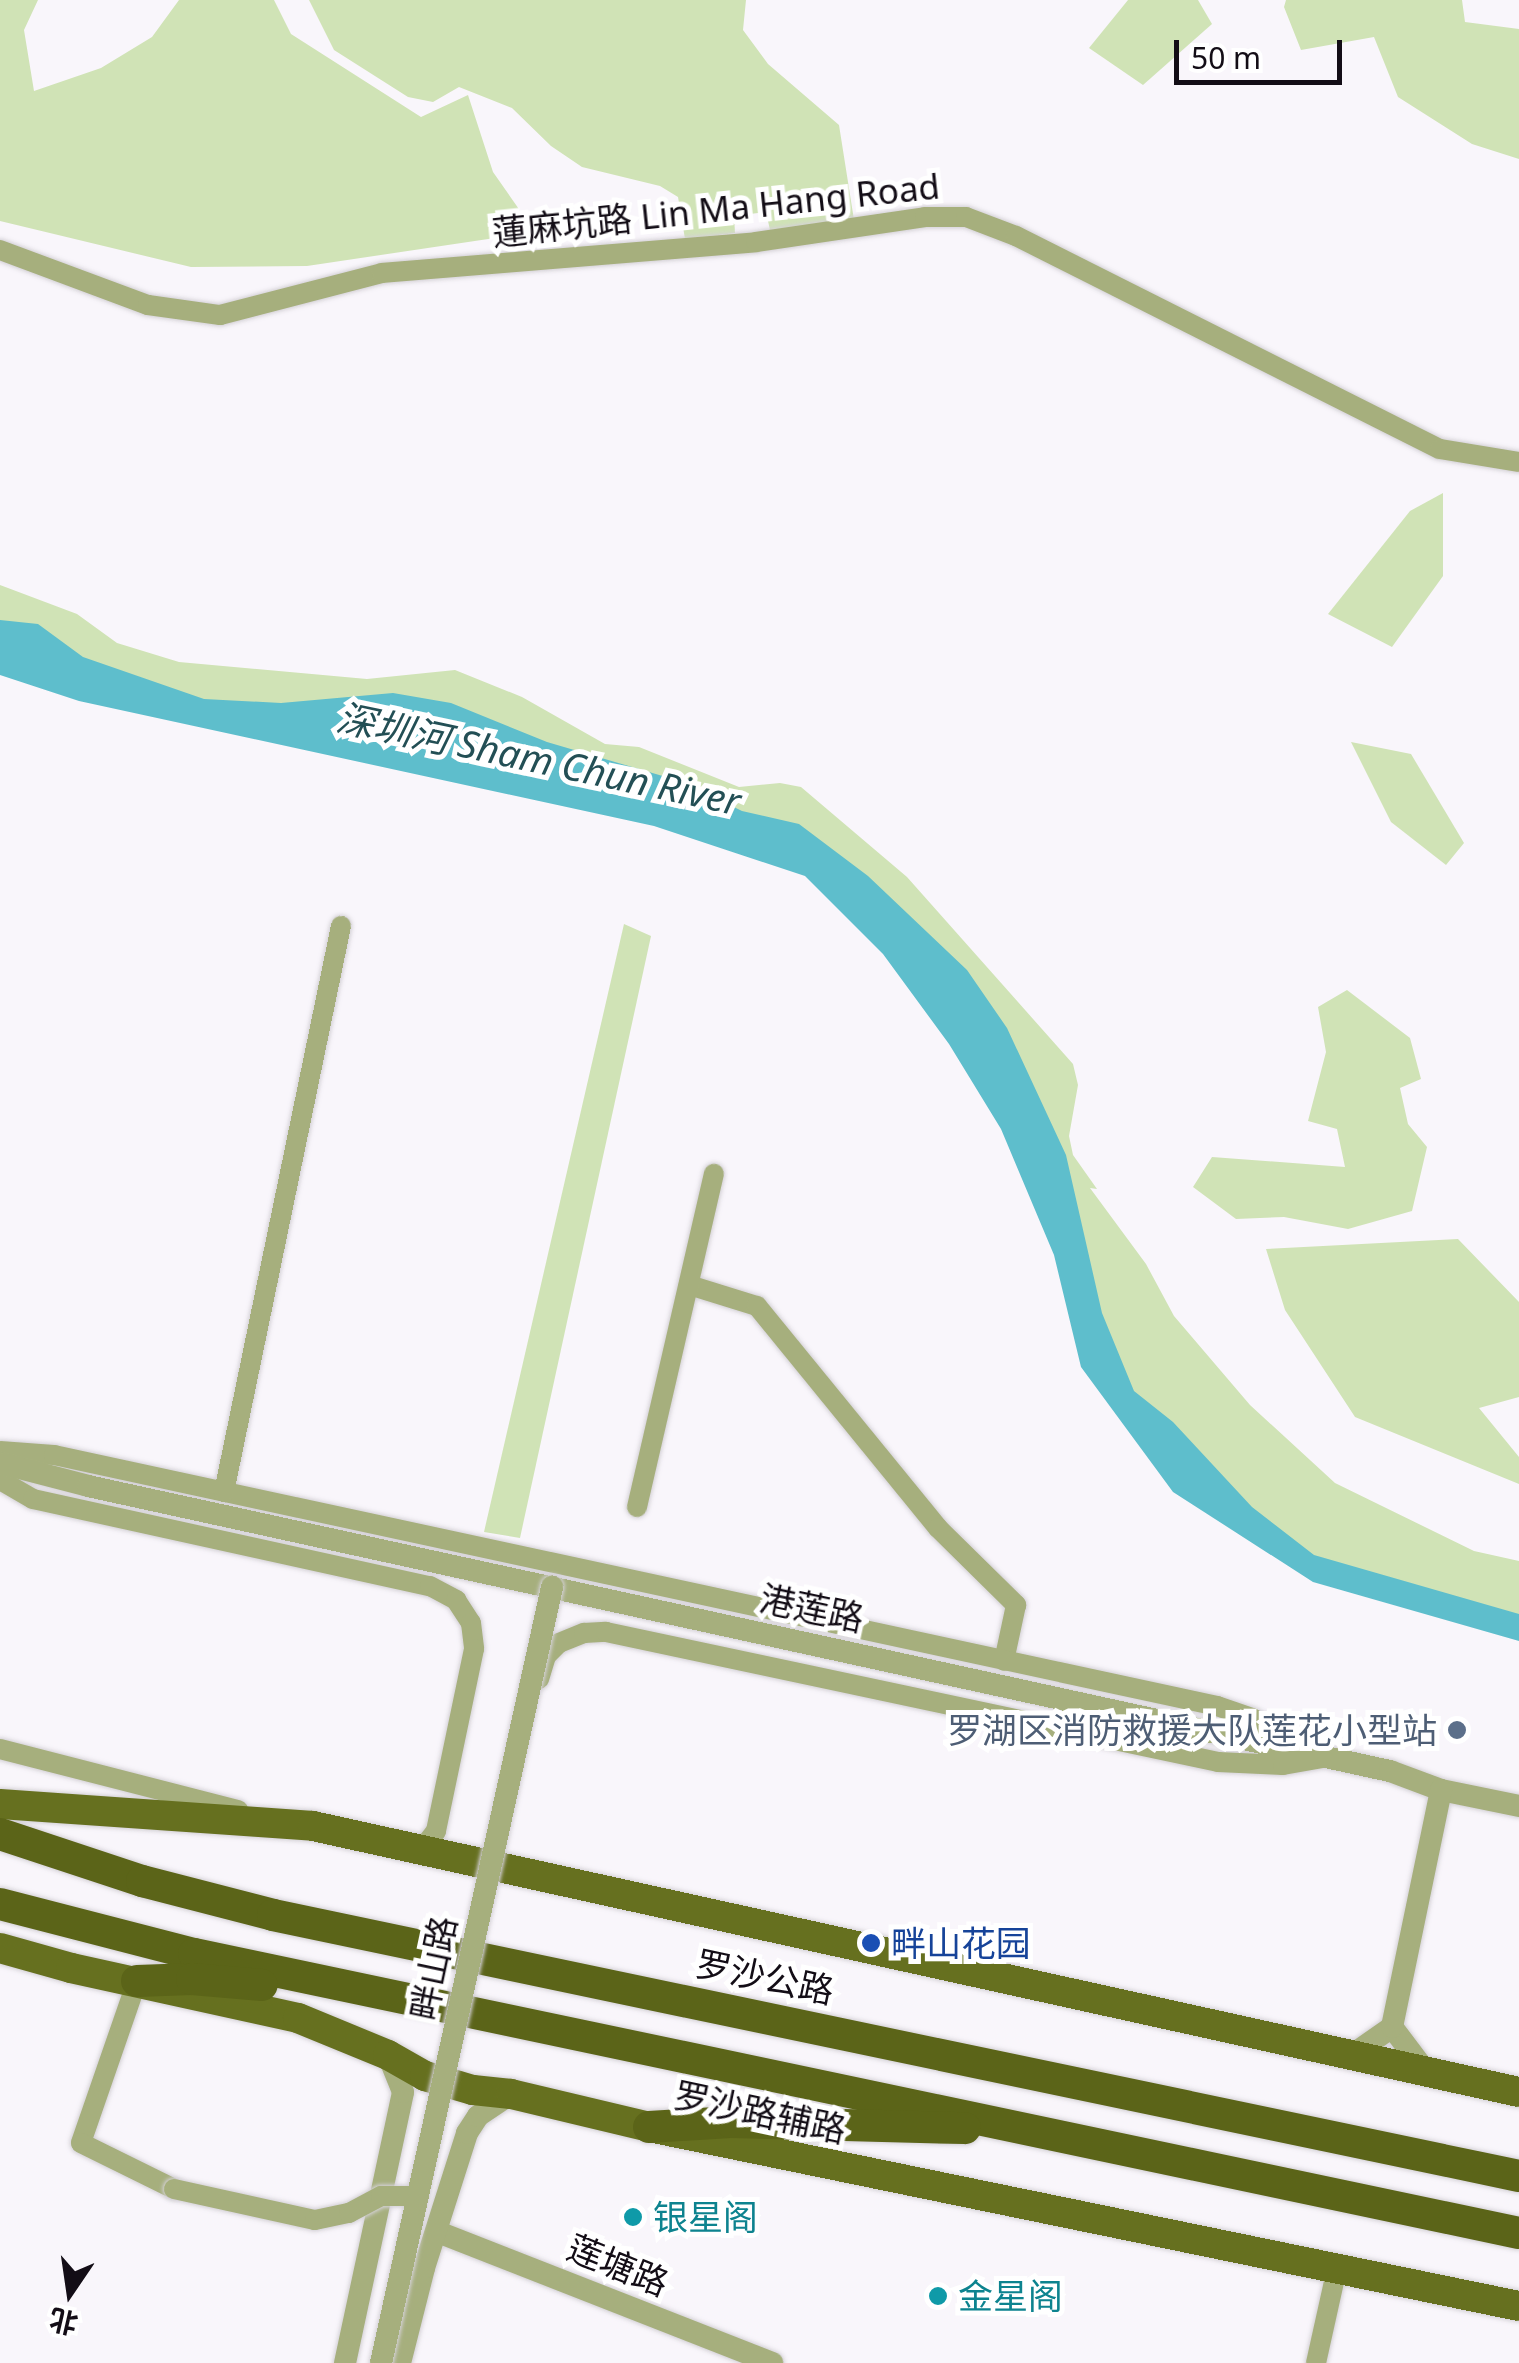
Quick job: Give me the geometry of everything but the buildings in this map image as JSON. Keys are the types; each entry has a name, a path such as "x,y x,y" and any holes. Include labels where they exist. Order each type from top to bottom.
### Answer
{"highway":[{"name":"罗沙公路","path":"0,1834 142,1882 273,1915 1480,2168 1519,2173"},
{"path":"0,1904 141,1942 1519,2233"},
{"path":"137,1981 192,1979 272,1986 340,1982"},
{"path":"650,2128 731,2122 881,2128 1017,2126"}],"main road":[{"path":"0,1804 313,1826 1519,2092"},
{"name":"罗沙路辅路","path":"0,1948 298,2018 388,2055 425,2076 474,2090 511,2094 650,2128 1519,2306"}],"street":[{"name":"蓮麻坑路 Lin Ma Hang Road","path":"0,250 148,305 220,315 382,273 756,242 925,217 966,218 1032,244 1440,449 1519,462"},
{"path":"224,1492 342,926"},
{"path":"637,1507 714,1174"},
{"path":"689,1286 757,1306 938,1528 1016,1605 1004,1661"},
{"path":"0,1450 54,1455 1217,1706 1252,1718 1329,1757"},
{"name":"港莲路","path":"0,1463 88,1486 1329,1757 1390,1771 1441,1790 1519,1806"},
{"path":"0,1480 33,1499 430,1586 456,1600 471,1623 474,1650 436,1831 422,1850"},
{"name":"畔山路","path":"381,2363 552,1587"},
{"path":"512,1870 505,1855 505,1834 542,1664 558,1644 584,1632 619,1634 1218,1762 1283,1765 1329,1757"},
{"path":"0,1749 149,1790 313,1826"},
{"path":"1352,2056 1392,2028 1441,1790"},
{"path":"137,1981 81,2142 174,2189 315,2220 350,2212 381,2196 418,2196"},
{"path":"1392,2028 1426,2072"},
{"name":"畔山路","path":"345,2363 403,2092 388,2055"},
{"path":"400,2363 424,2268 467,2132 478,2116 511,2094"},
{"name":"莲塘路","path":"438,2232 772,2363"},
{"path":"1316,2363 1337,2268"}],"green space":[{"path":"0,0 38,0 24,30 34,91 101,68 152,37 179,0 274,0 291,34 421,117 468,95 493,172 535,232 307,266 191,267 0,221"},
{"path":"309,0 746,0 743,30 768,64 839,125 854,220 770,230 766,212 734,216 735,233 685,239 678,197 660,186 582,167 551,146 512,108 459,87 433,102 408,97 334,50"},
{"path":"1128,0 1198,0 1212,24 1143,85 1089,48"},
{"path":"1286,0 1462,0 1465,22 1519,29 1519,159 1472,144 1398,97 1374,37 1301,50 1284,7"},
{"path":"1443,493 1443,576 1392,647 1328,614 1410,511"},
{"path":"0,585 77,614 117,643 179,662 367,679 455,670 522,697 605,744 639,747 739,787 780,783 801,787 907,877 1073,1064 1078,1085 1069,1136 1073,1155 1097,1189 1090,1188 1146,1264 1174,1316 1250,1405 1335,1483 1474,1551 1519,1561 1519,1632 1281,1544 1139,1420 1050,1175 850,883 740,827 111,695 0,635"},
{"path":"1351,742 1411,754 1464,843 1446,865 1391,822"},
{"path":"624,924 651,936 520,1538 484,1532"},
{"path":"1347,990 1410,1038 1421,1079 1400,1088 1408,1124 1427,1147 1412,1211 1348,1229 1284,1217 1236,1219 1193,1187 1212,1157 1345,1167 1337,1129 1308,1121 1326,1052 1318,1007"},
{"path":"1458,1239 1519,1302 1519,1397 1479,1408 1519,1457 1519,1484 1355,1417 1285,1310 1266,1249"}],"water":[{"name":"深圳河 Sham Chun River","path":"0,620 38,624 83,657 204,699 281,703 393,693 451,703 547,742 683,782 742,811 799,824 868,876 967,970 1007,1028 1066,1155 1102,1313 1134,1391 1173,1422 1252,1507 1314,1555 1519,1614 1519,1641 1313,1582 1173,1492 1081,1367 1054,1255 1001,1129 949,1044 883,954 805,876 654,826 79,701 0,675"}],"place":[{"name":"罗湖区消防救援大队莲花小型站","path":"1457,1730"},
{"name":"畔山花园","path":"871,1943"},
{"name":"银星阁","path":"633,2217"},
{"name":"金星阁","path":"938,2296"}]}
